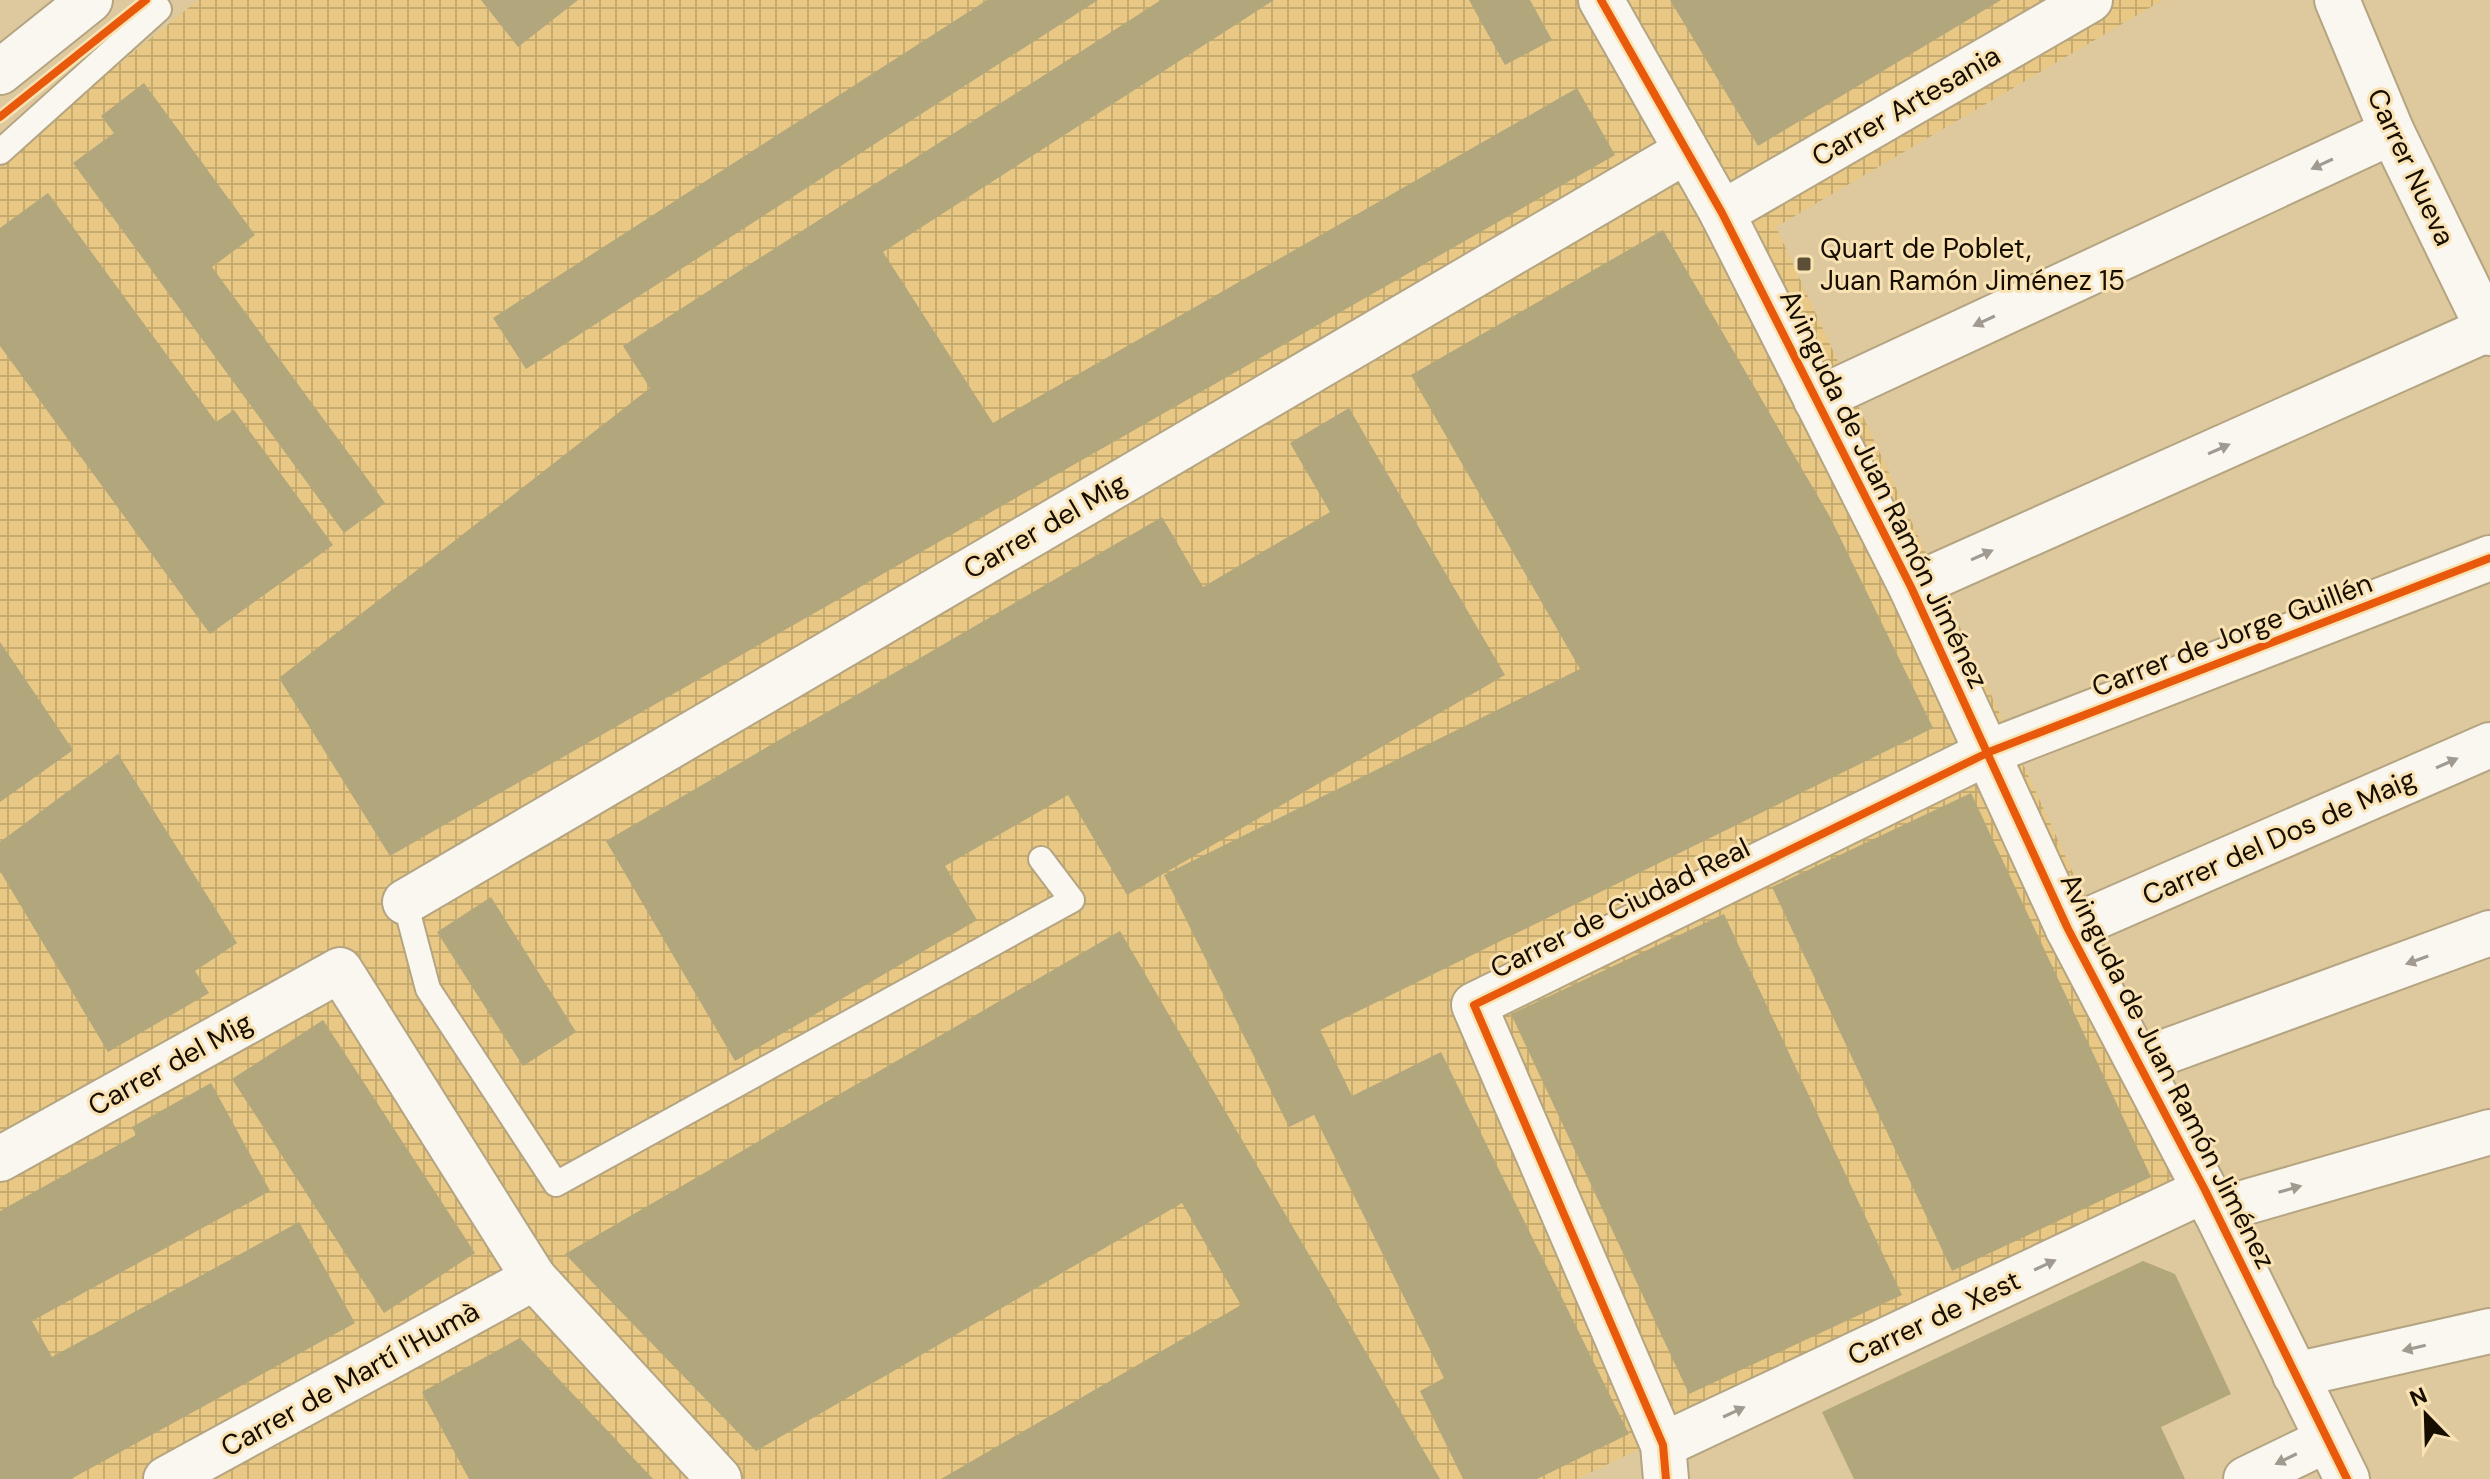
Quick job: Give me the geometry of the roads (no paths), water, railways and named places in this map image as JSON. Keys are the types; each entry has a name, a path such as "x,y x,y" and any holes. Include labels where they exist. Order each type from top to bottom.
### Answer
{"street":[{"path":"0,72 90,0"},
{"name":"Avinguda de Juan Ramón Jiménez","path":"1601,0 1722,213 1911,587 2068,929 2140,1061 2347,1479"},
{"name":"Carrer Artesania","path":"1722,213 2090,0"},
{"name":"Carrer Nueva","path":"2337,0 2392,132 2489,331"},
{"path":"1816,400 2392,132"},
{"name":"Carrer del Mig","path":"405,902 1686,151"},
{"path":"1911,587 2489,331"},
{"name":"Carrer de Jorge Guillén","path":"1989,752 2490,558"},
{"name":"Carrer del Dos de Maig","path":"2068,929 2490,745"},
{"name":"Carrer de Ciudad Real","path":"1665,1462 1474,1005 1989,752"},
{"path":"2140,1061 2490,933"},
{"name":"Carrer del Mig","path":"0,1159 340,970 534,1278"},
{"name":"Carrer de Xest","path":"1665,1462 2210,1200 2490,1132"},
{"path":"534,1278 719,1479"},
{"name":"Carrer de Martí l'Humà","path":"166,1479 534,1278"},
{"path":"2295,1375 2490,1331"},
{"path":"2246,1479 2327,1440"}],"lane":[{"path":"0,152 159,9 152,0"},
{"path":"405,902 428,989 556,1184 1072,900 1041,859"}],"place":[{"name":"Quart de Poblet, Juan Ramón Jiménez 15","path":"1804,264"}]}
